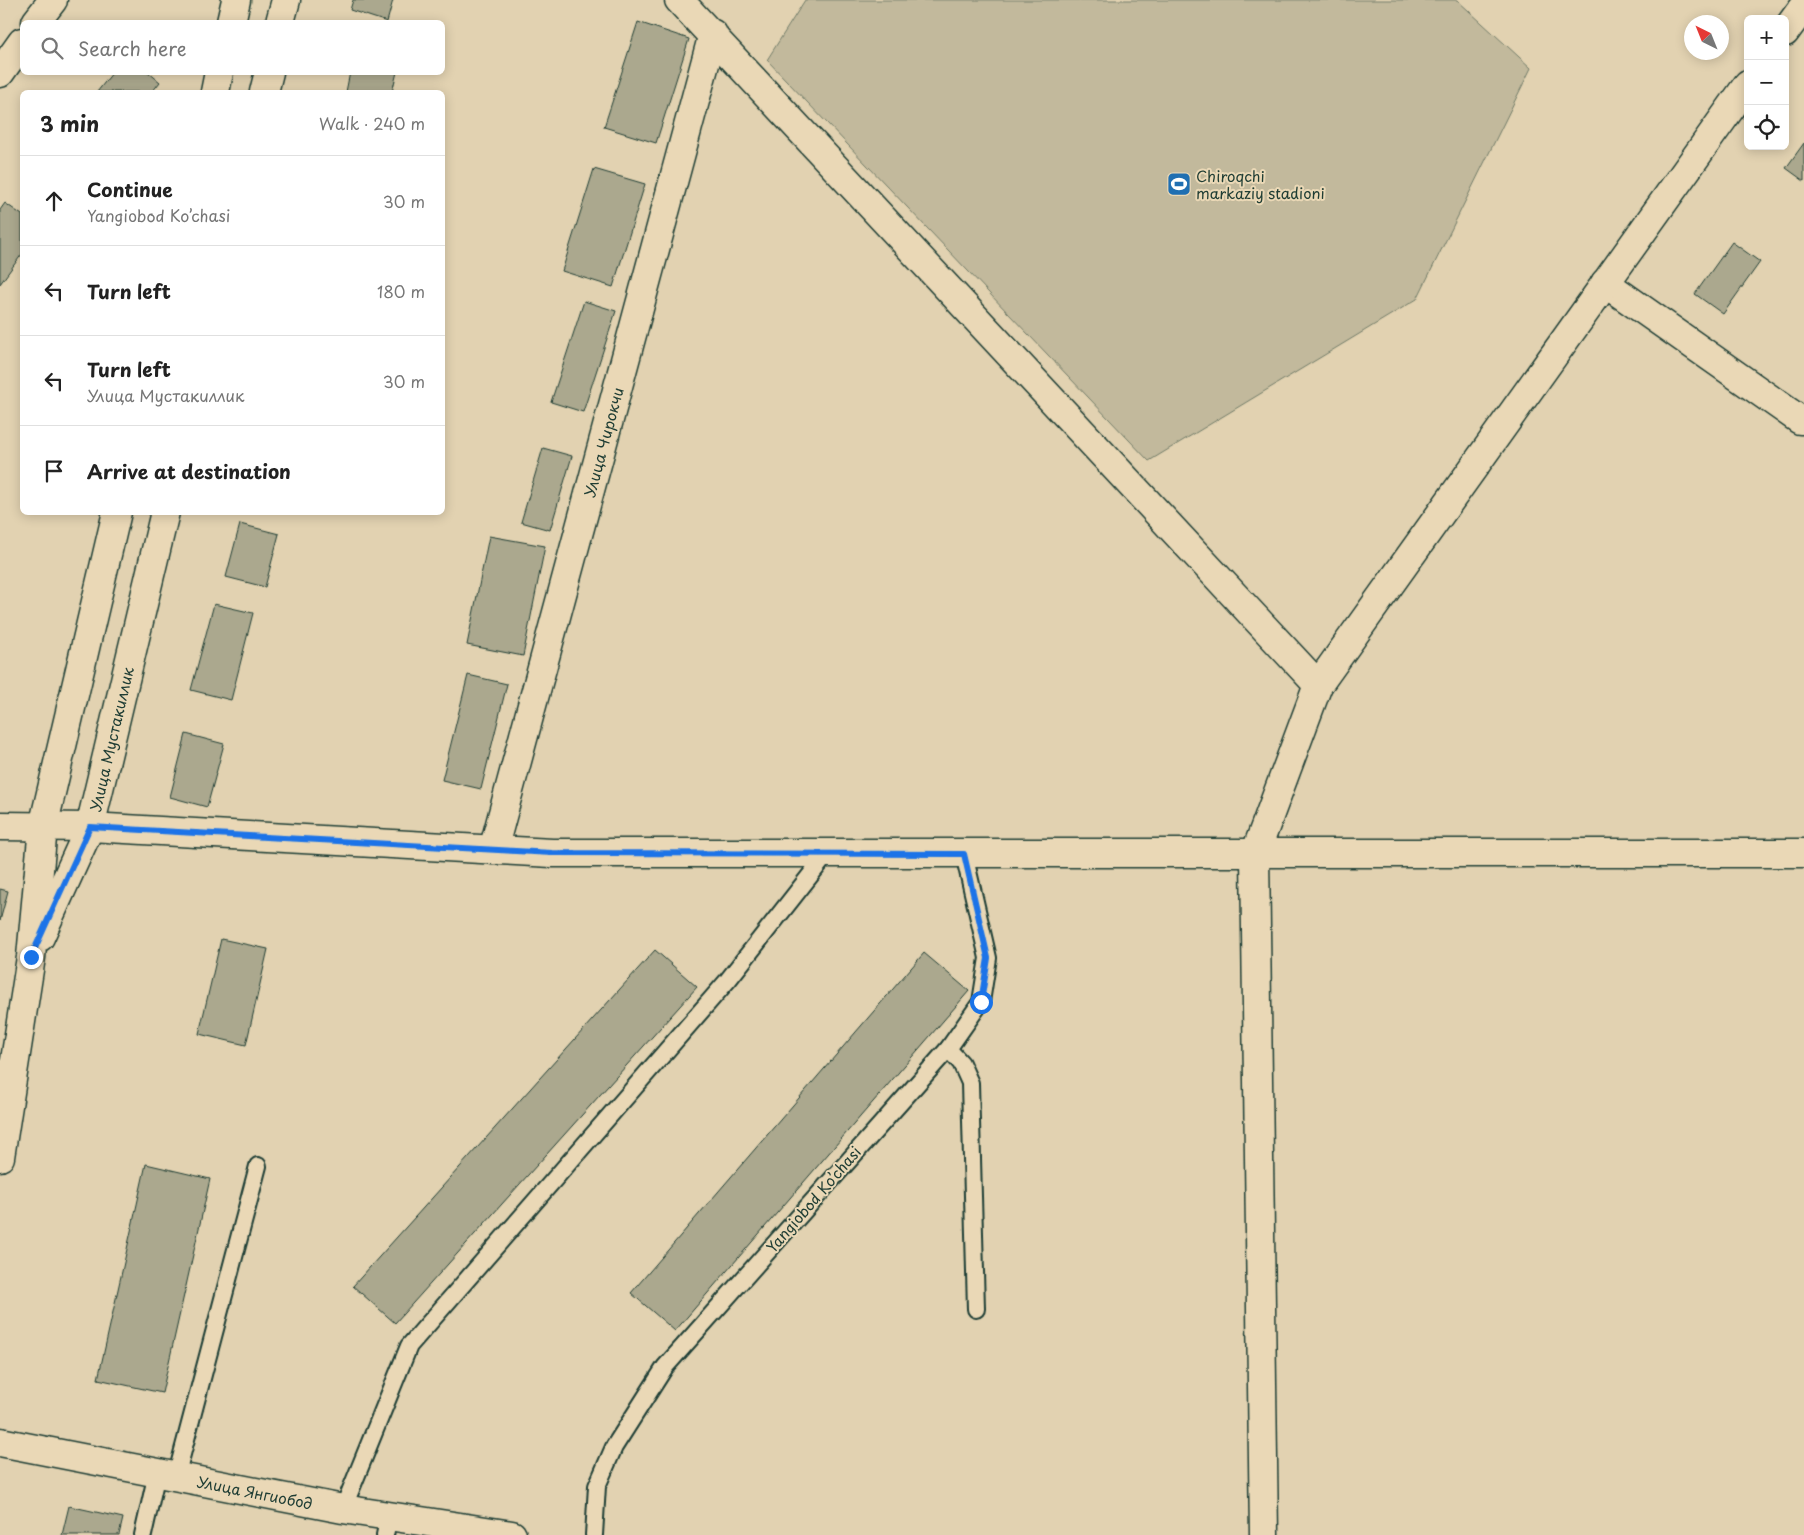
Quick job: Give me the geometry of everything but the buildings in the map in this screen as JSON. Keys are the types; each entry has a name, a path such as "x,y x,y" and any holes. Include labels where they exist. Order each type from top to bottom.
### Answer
{"street":[{"path":"38,20 53,0"},
{"path":"231,20 236,0"},
{"path":"281,20 286,0"},
{"path":"679,0 713,34 1318,685"},
{"path":"1789,27 1804,6"},
{"name":"Улица Чирокчи","path":"493,850 713,34"},
{"path":"0,73 20,45"},
{"path":"216,90 219,75"},
{"path":"264,90 268,75"},
{"path":"1264,1535 1256,854 1318,685 1744,90"},
{"path":"1605,283 1800,420 1804,420"},
{"name":"Улица Мустакиллик","path":"0,1157 31,957 43,827 116,515"},
{"name":"Улица Мустакиллик","path":"31,957 90,827 164,515"},
{"path":"0,826 90,827 552,853 1804,853"},
{"name":"Улица Янгиобод","path":"0,1442 343,1509 387,1525 512,1535"}],"lane":[{"path":"343,1509 409,1346 728,980 827,854"},
{"name":"Yangiobod Ko’chasi","path":"594,1535 597,1486 614,1446 665,1367 948,1049 981,1002 988,958 964,854"},
{"path":"948,1049 961,1063 970,1083 976,1309"},
{"path":"143,1535 167,1475 258,1166"}],"shaded area":[{"name":"Chiroqchi markaziy stadioni","path":"805,0 1457,0 1531,68 1417,299 1149,461 767,60"}],"place":[{"name":"Chiroqchi markaziy stadioni","path":"1179,184"}],"route":[{"path":"31,957 90,827 552,853 964,854 988,958 981,1002"}]}
